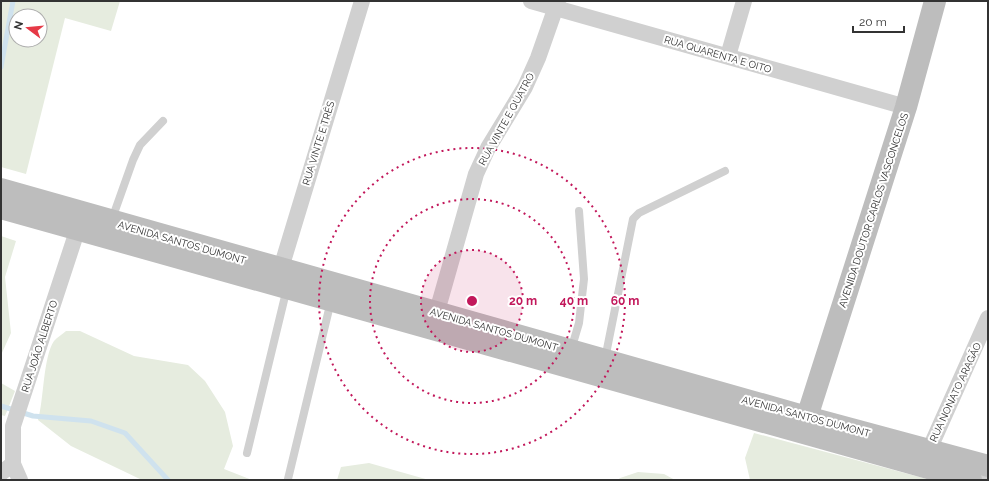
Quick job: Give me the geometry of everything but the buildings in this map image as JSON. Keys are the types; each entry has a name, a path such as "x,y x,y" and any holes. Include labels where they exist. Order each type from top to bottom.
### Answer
{"main road":[{"name":"AVENIDA DOUTOR CARLOS VASCONCELOS","path":"807,417 906,107 935,1"},
{"name":"AVENIDA SANTOS DUMONT","path":"1,190 80,222 111,222 283,279 331,301 570,350 807,417 925,458 971,480"},
{"name":"AVENIDA SANTOS DUMONT","path":"1,208 80,222 434,321 722,411 925,458 986,470"},
{"path":"722,411 753,416 795,427 802,426 807,417"}],"street":[{"name":"RUA VINTE E TRÊS","path":"283,279 362,1"},
{"name":"RUA QUARENTA E OITO","path":"531,1 557,5 906,107"},
{"path":"728,56 744,1"},
{"name":"RUA VINTE E QUATRO","path":"434,321 476,174 488,148 525,87 538,58 557,5"},
{"name":"RUA JOÃO ALBERTO","path":"20,480 7,469 13,426 80,222"},
{"name":"RUA NONATO ARAGÃO","path":"925,458 981,354 988,318"}],"lane":[{"path":"111,222 138,150 162,121"},
{"path":"604,360 633,219 639,213 725,171"},
{"path":"570,350 579,323 584,279 579,211"},
{"path":"247,453 283,279"},
{"path":"288,479 331,301"}],"shaded area":[{"path":"1,1 120,1 111,31 65,18 26,174 1,167"},
{"path":"1,236 16,241 5,277 11,333 1,355"},
{"path":"66,331 80,331 134,356 188,365 205,381 225,412 233,446 224,469 252,480 142,480 71,446 38,420 50,348 54,341"},
{"path":"1,383 15,391 5,416 1,415"},
{"path":"754,433 931,480 750,480 745,458"},
{"path":"369,463 429,480 337,480 341,467"},
{"path":"638,472 664,474 675,480 618,480"}],"waterway":[{"path":"1,67 13,1"},
{"path":"1,406 33,416 91,421 125,433 168,480"}]}
